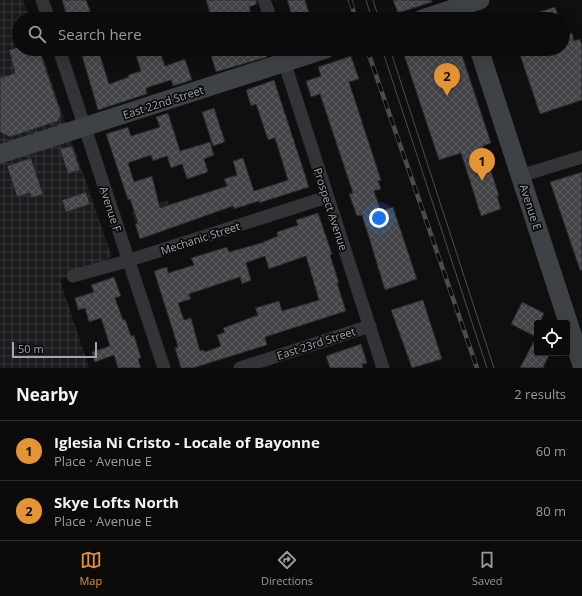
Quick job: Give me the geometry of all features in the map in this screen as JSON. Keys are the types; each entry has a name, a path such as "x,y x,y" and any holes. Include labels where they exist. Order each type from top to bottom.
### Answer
{"street":[{"path":"42,0 46,12"},
{"path":"264,0 268,12"},
{"path":"447,12 469,6"},
{"name":"Avenue F","path":"60,56 85,127 127,261 164,368"},
{"name":"East 22nd Street","path":"0,154 85,127 283,56"},
{"name":"Prospect Avenue","path":"283,56 383,368"},
{"name":"Avenue E","path":"481,56 581,356"},
{"path":"520,176 582,157"},
{"name":"Mechanic Street","path":"73,276 127,261 327,197"},
{"name":"East 23rd Street","path":"240,368 370,326"}],"shaded area":[{"path":"0,0 23,0 27,12 12,12 12,56 42,56 112,257 60,280 89,368 0,368"},
{"path":"168,200 171,212 136,223 132,212"}],"building":[{"path":"62,0 86,0 90,12 66,12"},
{"path":"206,0 256,0 257,4 249,7 251,12 210,12"},
{"path":"287,0 305,0 309,12 291,12"},
{"path":"393,0 431,0 432,2 401,12 398,12"},
{"path":"555,7 557,12 540,12"},
{"path":"572,33 574,41 580,39 582,46 582,100 540,114 520,56 570,56 570,34"},
{"path":"12,49 12,56 41,56 61,114 58,121 10,137 0,132 0,78 15,73 9,50"},
{"path":"82,56 100,56 109,84 141,71 136,56 161,56 165,66 185,59 192,80 173,86 171,80 146,88 147,94 98,110"},
{"path":"211,56 267,57 216,72"},
{"path":"351,56 359,79 349,82 381,180 378,181 381,189 374,191 381,211 393,207 417,279 385,290 362,215 357,216 349,194 353,193 320,94 311,97 306,81 321,76 318,67"},
{"path":"404,56 462,56 491,143 483,146 499,196 497,196 501,209 481,216 461,153 439,160"},
{"path":"274,80 309,187 259,203 259,201 234,209 233,206 140,239 135,224 138,223 130,199 128,200 106,134 128,127 131,136 160,127 156,117 168,113 180,151 210,142 214,155 204,159 208,172 187,179 182,164 171,168 167,156 153,161 151,155 128,163 134,182 152,176 160,208 227,186 224,179 237,175 233,161 243,158 254,191 288,180 275,138 268,140 256,104 251,106 246,90"},
{"path":"214,108 225,142 213,146 202,112"},
{"path":"72,146 80,170 68,174 60,149"},
{"path":"31,158 43,194 31,198 30,193 17,197 7,166"},
{"path":"582,172 582,270 580,270 550,182"},
{"path":"86,192 90,204 66,212 62,200"},
{"path":"318,213 332,254 330,255 346,311 265,337 267,345 193,368 181,368 175,348 178,347 154,271 167,267 168,273 194,265 191,258 227,247 229,252 261,243 278,236 277,232 298,225 296,220","holes":["265,256 269,269 306,256 319,300 282,311 279,301 255,308 258,315 223,328 225,332 217,335 221,346 205,352 204,350 200,351 191,318 184,320 178,303 191,299 189,294 240,277 242,284 251,280 246,263"]},
{"path":"114,277 121,296 115,298 131,336 134,335 141,358 138,359 141,368 118,368 114,355 95,362 92,352 110,346 101,318 89,322 85,308 78,310 75,298 94,292 91,285"},
{"path":"423,300 442,359 412,368 391,310"},
{"path":"522,302 544,313 541,320 534,320 534,336 511,324"},
{"path":"534,341 534,356 549,356 543,368 520,368"},
{"path":"361,344 367,363 362,364 363,368 330,368 326,356"}],"tram line":[{"path":"366,0 370,12"},
{"path":"373,0 377,12"},
{"path":"384,56 487,368"},
{"path":"392,56 494,368"}],"railway":[{"path":"350,0 354,12"},
{"path":"369,56 477,368"}],"place":[{"name":"Skye Lofts North","path":"447,96"},
{"name":"Iglesia Ni Cristo - Locale of Bayonne","path":"482,181"}]}
